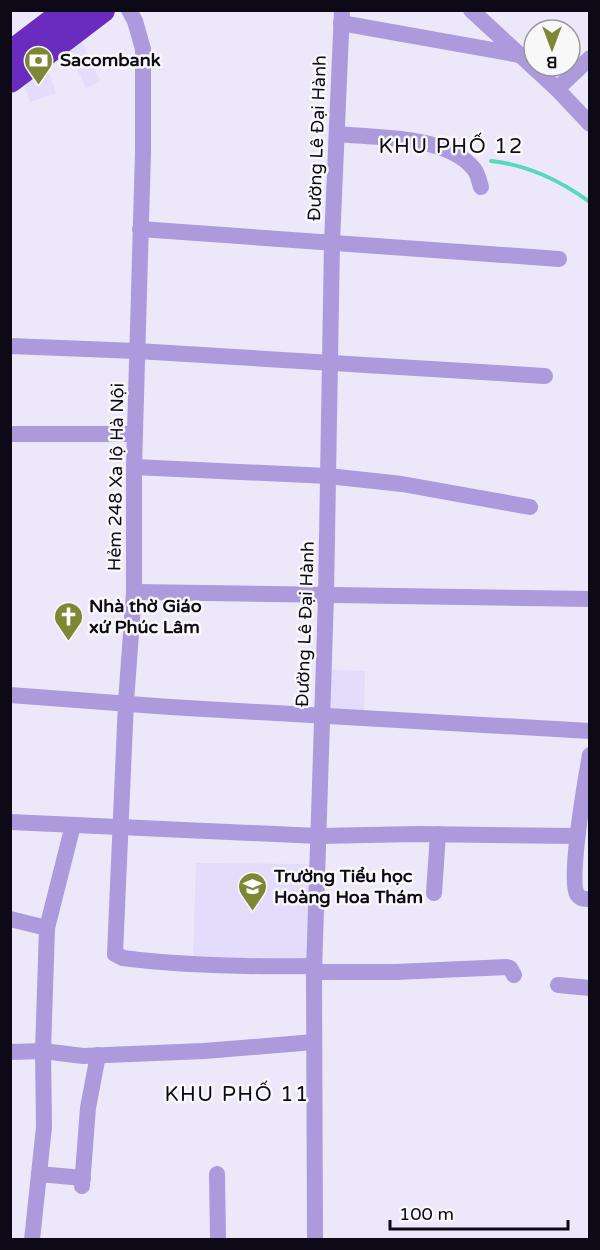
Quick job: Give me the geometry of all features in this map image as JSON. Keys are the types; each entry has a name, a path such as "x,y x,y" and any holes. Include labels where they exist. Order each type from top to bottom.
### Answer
{"highway":[{"path":"10,54 68,10"},
{"path":"10,80 102,10"}],"street":[{"name":"Hẻm 248 Xa lộ Hà Nội","path":"129,10 135,21 143,49 143,152 134,467 134,592 126,702 115,954 119,957 140,960 314,969"},
{"path":"471,10 557,89 590,124"},
{"path":"342,17 520,55"},
{"name":"Đường Lê Đại Hành","path":"315,1239 314,969 326,596 332,242 342,17"},
{"path":"557,89 590,58"},
{"path":"337,134 423,142 443,147 476,170 481,187"},
{"path":"140,229 559,259"},
{"path":"10,346 137,351 544,376"},
{"path":"10,434 135,434"},
{"path":"134,467 328,476 402,484 530,507"},
{"path":"134,592 590,599"},
{"path":"10,695 170,707 590,731"},
{"path":"590,755 577,836 575,887 582,899 590,899"},
{"path":"10,822 318,836 438,834 577,836"},
{"path":"32,1239 44,1127 43,1051 47,928 73,825"},
{"path":"435,893 438,834"},
{"path":"10,919 47,928"},
{"path":"314,969 396,972 507,967 514,975"},
{"path":"558,985 590,988"},
{"path":"10,1052 43,1051 83,1056 204,1051 314,1042"},
{"path":"39,1174 82,1182 88,1108 98,1055"},
{"path":"217,1174 218,1239"}],"shaded area":[{"path":"79,36 100,81 86,88 66,46"},
{"name":"Sacombank","path":"45,62 56,93 30,102 22,79"},
{"path":"328,669 365,671 364,713 326,712"},
{"name":"Trường Tiểu học Hoàng Hoa Thám","path":"196,863 313,864 310,961 193,960"}],"waterway":[{"path":"491,161 518,166 543,175 590,202"}],"place":[{"name":"Sacombank","path":"39,86"},
{"name":"Nhà thờ Giáo xứ Phúc Lâm","path":"68,642"},
{"name":"Trường Tiểu học Hoàng Hoa Thám","path":"253,912"}],"district":[{"name":"KHU PHỐ 12","path":"451,146"},
{"name":"KHU PHỐ 11","path":"237,1094"}]}
